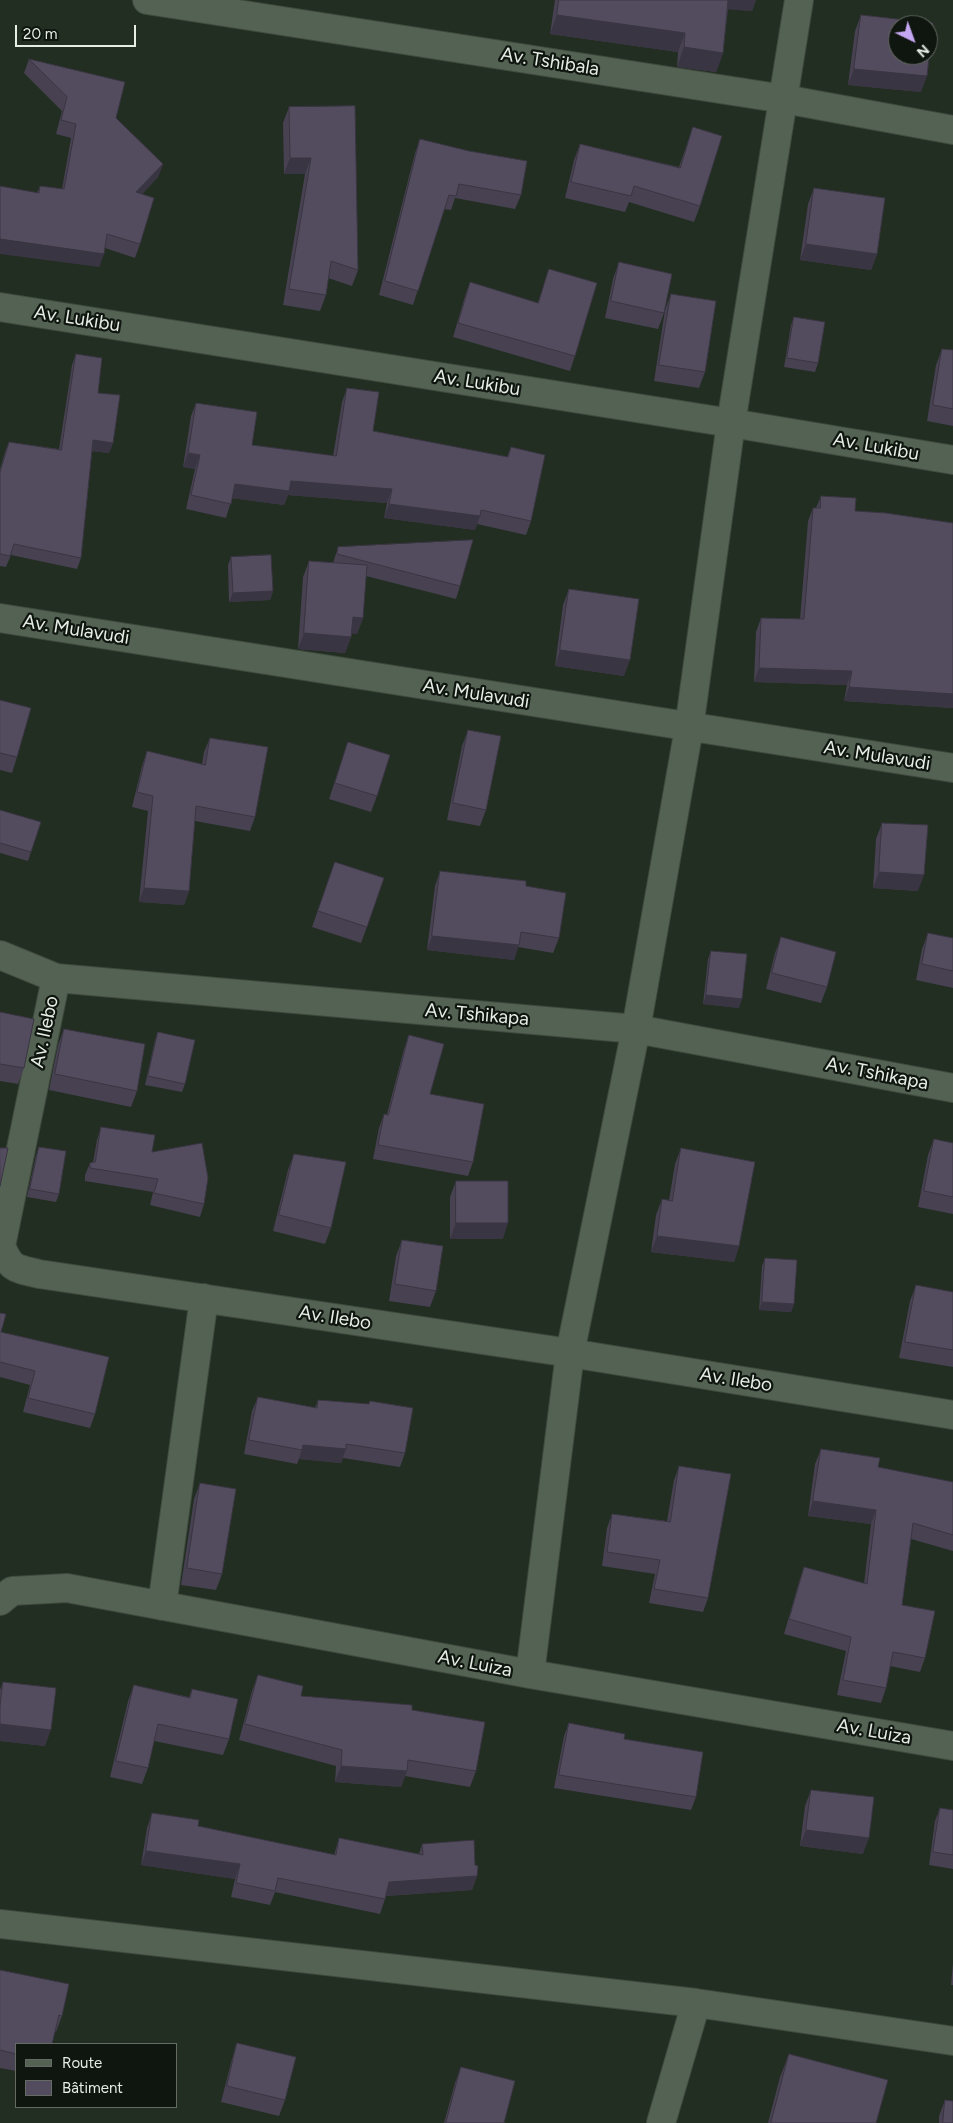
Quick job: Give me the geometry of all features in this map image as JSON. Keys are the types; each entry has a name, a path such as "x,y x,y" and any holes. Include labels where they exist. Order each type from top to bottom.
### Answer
{"street":[{"name":"Av. Tshibala","path":"147,0 784,99 953,130"},
{"path":"530,1674 570,1353 636,1029 689,728 731,423 799,0"},
{"name":"Av. Lukibu","path":"0,307 953,460"},
{"name":"Av. Mulavudi","path":"0,618 689,728 953,768"},
{"name":"Av. Tshikapa","path":"0,955 56,978 636,1029 953,1088"},
{"name":"Av. Ilebo","path":"56,978 1,1246 7,1262 16,1269 570,1353 953,1415"},
{"path":"162,1606 204,1298"},
{"name":"Av. Luiza","path":"0,1601 12,1591 66,1588 530,1674 953,1746"},
{"path":"0,1924 696,2003 953,2041"},
{"path":"661,2123 696,2003"}],"building":[{"path":"559,0 728,0 723,53 684,47 685,33 557,15"},
{"path":"861,15 888,18 888,65 928,65 927,76 854,69"},
{"path":"29,59 125,82 116,118 163,164 136,192 154,198 140,244 107,234 104,254 0,239 0,186 39,193 40,186 64,189 76,124 61,120 67,97"},
{"path":"355,106 358,270 331,261 326,295 289,289 311,158 290,158 289,107"},
{"path":"693,127 722,136 700,206 634,186 631,196 571,182 580,144 680,168"},
{"path":"420,139 469,151 527,161 521,195 459,184 456,196 449,195 418,291 385,281"},
{"path":"814,188 885,198 877,254 806,244"},
{"path":"619,262 672,274 664,313 611,301"},
{"path":"549,269 597,283 575,356 458,323 470,282 538,303"},
{"path":"671,294 716,301 705,372 659,365"},
{"path":"794,317 825,322 818,363 787,358"},
{"path":"942,349 953,350 953,409 933,405"},
{"path":"76,354 102,358 98,393 120,395 113,443 93,440 81,558 14,544 10,556 0,554 0,472 9,442 61,450"},
{"path":"347,388 379,392 373,431 508,457 511,447 545,455 531,521 481,510 480,516 389,504 392,489 291,481 289,491 235,484 231,504 191,495 200,455 188,453 196,403 257,412 252,445 336,456"},
{"path":"821,496 856,498 855,511 886,513 953,523 953,694 849,687 852,671 759,668 761,618 804,619 813,508 820,508"},
{"path":"473,540 460,586 337,554 338,547"},
{"path":"271,555 273,591 233,593 231,557"},
{"path":"309,561 367,565 363,618 353,617 351,637 304,633"},
{"path":"569,589 639,599 630,660 560,650"},
{"path":"0,700 31,708 17,757 0,753"},
{"path":"468,730 501,736 486,810 453,803"},
{"path":"210,738 268,747 255,817 196,806 189,891 144,888 153,796 137,792 147,751 205,765"},
{"path":"348,742 390,755 377,796 335,783"},
{"path":"0,810 41,822 31,852 0,843"},
{"path":"882,823 928,825 924,875 879,872"},
{"path":"335,862 384,878 367,927 318,911"},
{"path":"440,871 526,881 526,886 566,893 559,938 521,932 519,945 432,936"},
{"path":"928,933 953,938 953,971 922,964"},
{"path":"781,937 836,952 827,987 772,973"},
{"path":"711,951 747,954 742,999 706,995"},
{"path":"0,1012 34,1019 24,1068 0,1064"},
{"path":"64,1029 145,1044 137,1091 55,1074"},
{"path":"158,1032 195,1040 185,1084 148,1076"},
{"path":"409,1035 444,1044 430,1094 484,1104 473,1162 378,1145 384,1114 388,1115"},
{"path":"101,1127 155,1135 152,1152 202,1143 208,1178 204,1204 154,1193 158,1179 90,1168 90,1163 95,1162"},
{"path":"934,1139 953,1143 953,1197 924,1191"},
{"path":"39,1147 66,1151 59,1194 30,1189"},
{"path":"0,1148 8,1148 0,1186"},
{"path":"681,1148 755,1162 739,1246 657,1236 662,1199 672,1201"},
{"path":"294,1154 346,1162 331,1228 279,1215"},
{"path":"456,1181 508,1181 508,1223 456,1223"},
{"path":"402,1240 443,1246 436,1291 395,1284"},
{"path":"765,1258 797,1260 794,1304 762,1302"},
{"path":"916,1285 953,1292 953,1350 905,1342"},
{"path":"0,1313 6,1314 1,1332 109,1357 95,1414 28,1398 35,1371 0,1362"},
{"path":"258,1397 317,1408 318,1400 369,1404 370,1401 413,1408 405,1453 346,1444 346,1449 303,1445 302,1450 249,1440"},
{"path":"821,1449 880,1458 878,1467 953,1482 953,1535 913,1523 902,1605 935,1611 925,1658 893,1652 886,1688 843,1680 851,1637 789,1619 804,1567 867,1584 876,1510 813,1501"},
{"path":"679,1466 731,1474 708,1598 654,1589 660,1560 607,1552 612,1514 670,1522"},
{"path":"200,1483 236,1489 222,1574 187,1568"},
{"path":"258,1675 303,1686 301,1696 412,1705 412,1710 485,1722 476,1771 408,1760 407,1771 341,1766 342,1750 245,1724"},
{"path":"3,1682 56,1688 51,1730 0,1724"},
{"path":"134,1685 190,1698 192,1689 238,1699 229,1739 158,1724 148,1768 116,1761"},
{"path":"569,1723 625,1734 624,1739 703,1752 696,1797 559,1775"},
{"path":"811,1790 874,1797 869,1838 806,1830"},
{"path":"940,1808 953,1810 953,1855 933,1852"},
{"path":"152,1813 199,1820 198,1826 336,1855 339,1838 423,1855 422,1844 474,1840 475,1865 478,1866 477,1876 389,1882 385,1899 278,1878 275,1891 236,1883 240,1864 146,1851"},
{"path":"0,1970 69,1984 62,2016 59,2015 52,2043 15,2043 15,2054 0,2050"},
{"path":"237,2043 296,2057 285,2100 227,2086"},
{"path":"789,2054 888,2080 876,2123 771,2123"},
{"path":"461,2067 515,2081 504,2123 446,2123"},
{"path":"945,2100 953,2101 953,2123 943,2123"}]}
